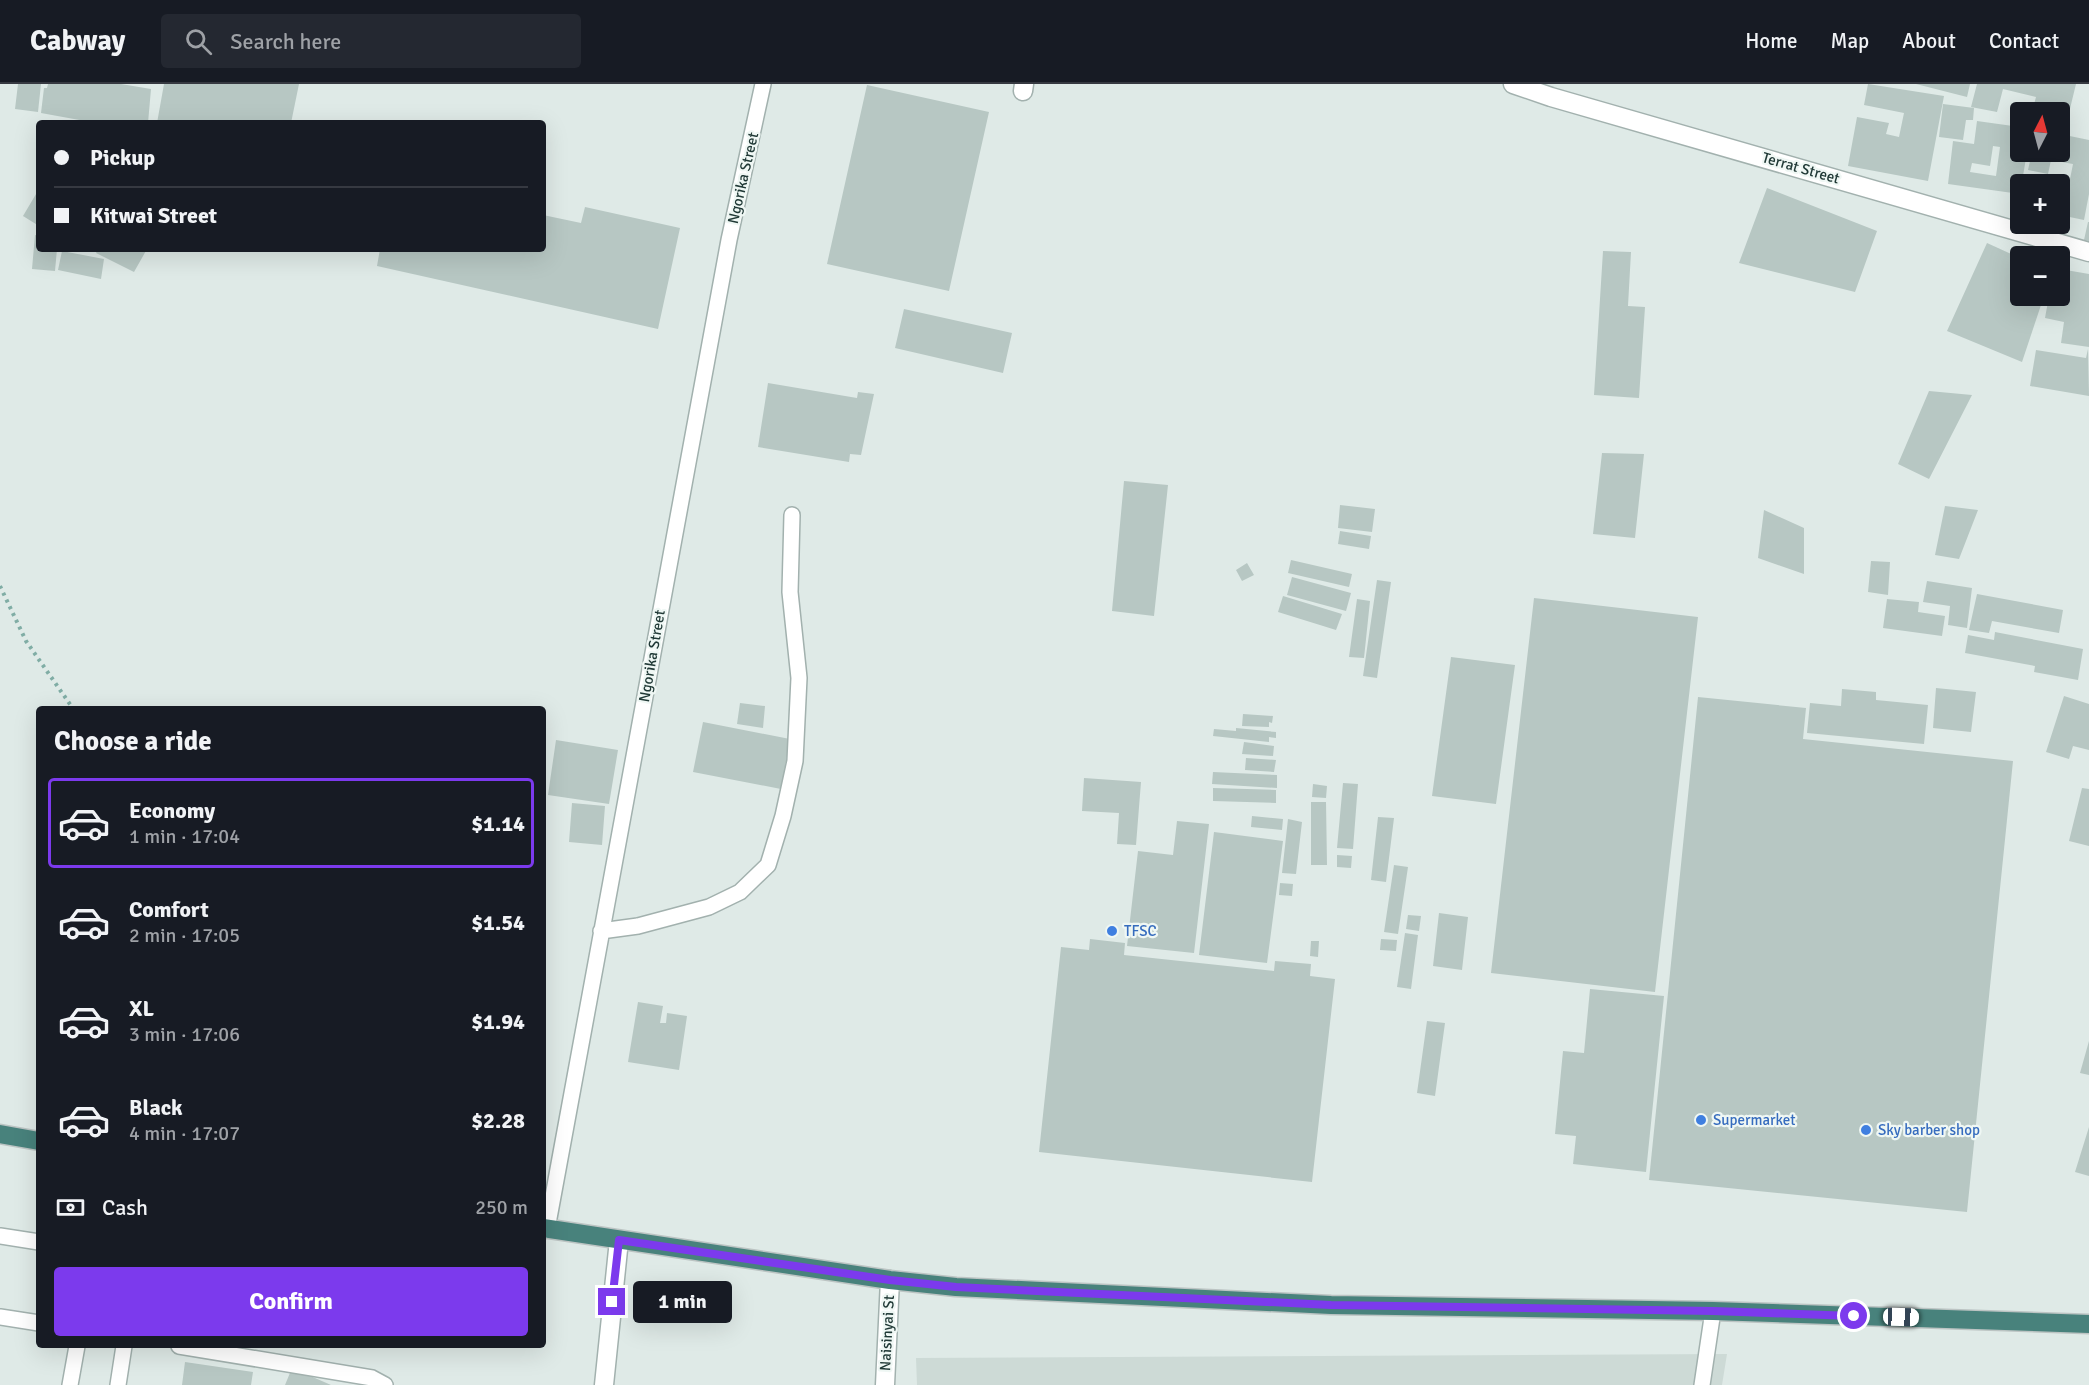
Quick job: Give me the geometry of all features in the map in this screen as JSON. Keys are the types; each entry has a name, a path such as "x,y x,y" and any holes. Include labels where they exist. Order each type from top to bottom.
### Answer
{"highway":[{"path":"0,1134 36,1140"},
{"path":"546,1229 890,1280 956,1287 1331,1305 1713,1311 2089,1324"}],"street":[{"name":"Terrat Street","path":"1513,84 1553,91 2089,252"},
{"path":"604,1385 619,1240"},
{"name":"Naisinyai St","path":"885,1385 890,1280"}],"lane":[{"name":"Ngorika Street","path":"546,1219 727,252 763,84"},
{"path":"601,932 638,926 709,907 740,892 768,865 783,816 795,761 799,678 790,592 792,515"},
{"path":"0,1236 36,1242"},
{"path":"1702,1385 1713,1311"},
{"path":"0,1317 36,1323"},
{"path":"70,1385 76,1348"},
{"path":"118,1385 124,1348"},
{"path":"191,1348 372,1378 386,1385"}],"path":[{"path":"0,586 26,641 71,706"}],"shaded area":[{"path":"1727,1354 1722,1385 917,1385 916,1358"}],"building":[{"path":"18,84 41,84 38,112 15,109"},
{"path":"48,84 121,84 151,89 148,120 80,120 41,113 44,88 47,88"},
{"path":"164,84 299,84 292,120 158,120"},
{"path":"1868,84 1944,96 1928,181 1848,166 1857,117 1889,123 1886,134 1899,137 1904,113 1864,105"},
{"path":"1916,84 1970,84 1967,97"},
{"path":"1977,84 2076,84 2070,109 2070,102 2035,102 2036,97 2003,89 1997,112 1971,107"},
{"path":"867,85 989,112 949,291 827,264"},
{"path":"1943,104 1974,108 1973,120 1966,120 1963,140 1939,137"},
{"path":"1977,121 2010,126 2010,162 2025,162 2023,174 2010,174 2010,193 1948,184 1953,141 1974,144","holes":["1993,146 2000,147 1996,176 1970,172 1972,163 1990,166"]},
{"path":"2070,136 2089,140 2089,194 2084,220 2070,217 2070,179 2073,164 2062,162 2070,162"},
{"path":"2030,162 2051,162 2048,174 2028,170"},
{"path":"1767,188 1877,231 1855,292 1739,263"},
{"path":"36,194 36,224 23,216"},
{"path":"585,207 680,228 658,329 377,266 379,252 546,252 546,216 581,223"},
{"path":"2089,222 2089,241 2084,240"},
{"path":"35,235 36,252 57,252 55,271 32,269"},
{"path":"1987,243 2010,253 2010,306 2041,306 2022,362 1947,331"},
{"path":"1603,251 1631,252 1628,306 1645,307 1639,398 1594,395"},
{"path":"62,252 104,259 101,279 58,270"},
{"path":"96,252 145,252 134,272"},
{"path":"2070,271 2089,274 2089,347 2061,343 2064,322 2045,318 2047,306 2070,306"},
{"path":"904,309 1012,333 1003,373 895,348"},
{"path":"2088,349 2089,396 2030,386 2036,350 2086,358"},
{"path":"768,383 857,398 858,392 874,394 861,455 850,454 849,462 758,447"},
{"path":"1929,391 1972,395 1929,479 1898,464"},
{"path":"1602,453 1644,454 1635,538 1593,534"},
{"path":"1124,481 1168,485 1154,616 1112,611"},
{"path":"1340,505 1375,509 1372,532 1338,528"},
{"path":"1945,506 1978,510 1959,559 1935,555"},
{"path":"1764,510 1804,528 1804,574 1758,558"},
{"path":"1340,531 1371,536 1369,549 1338,544"},
{"path":"1291,560 1352,574 1349,587 1288,573"},
{"path":"1871,561 1890,562 1888,595 1868,592"},
{"path":"1247,563 1254,575 1242,581 1236,570"},
{"path":"1292,577 1351,593 1346,611 1287,595"},
{"path":"1377,580 1391,582 1377,678 1363,676"},
{"path":"1927,581 1972,588 1967,628 1948,625 1950,606 1923,602"},
{"path":"1977,594 2063,610 2059,633 1992,621 1989,633 1969,630"},
{"path":"1283,596 1342,614 1336,630 1278,612"},
{"path":"1534,598 1698,617 1655,992 1491,973"},
{"path":"1357,599 1370,601 1364,658 1349,657"},
{"path":"1887,599 1919,602 1918,612 1945,616 1942,636 1883,628"},
{"path":"1995,632 2083,649 2078,680 2034,672 2035,666 1965,653 1968,635 1994,640"},
{"path":"1451,657 1515,665 1496,804 1432,796"},
{"path":"1936,688 1976,692 1971,732 1933,728"},
{"path":"1842,689 1876,692 1876,700 1928,705 1924,744 1807,733 1810,703 1841,706"},
{"path":"2064,696 2089,704 2089,750 2073,746 2069,759 2046,752"},
{"path":"1698,697 1806,708 1803,739 2013,761 1967,1212 1649,1180"},
{"path":"740,703 765,706 763,728 737,724"},
{"path":"1243,714 1273,716 1272,723 1269,722 1269,727 1242,726"},
{"path":"703,722 790,739 781,789 693,772"},
{"path":"1236,728 1276,732 1276,738 1269,737 1269,742 1213,736 1214,729 1236,731"},
{"path":"556,740 618,750 609,804 548,795"},
{"path":"1244,742 1274,746 1273,756 1242,754"},
{"path":"1246,758 1276,760 1274,772 1245,770"},
{"path":"1213,772 1277,775 1277,788 1212,784"},
{"path":"1084,778 1141,782 1136,845 1117,844 1119,813 1082,811"},
{"path":"1343,783 1358,784 1353,849 1337,848"},
{"path":"1313,784 1327,786 1326,798 1312,797"},
{"path":"1213,788 1276,790 1276,803 1213,801"},
{"path":"2082,788 2089,789 2089,846 2069,841"},
{"path":"1311,802 1326,802 1327,865 1311,865"},
{"path":"572,803 605,806 602,845 569,842"},
{"path":"1252,816 1283,819 1282,830 1251,827"},
{"path":"1378,817 1394,818 1386,882 1371,880"},
{"path":"1288,819 1302,822 1296,874 1282,873"},
{"path":"1177,821 1209,824 1194,953 1127,946 1138,851 1173,855"},
{"path":"1214,832 1283,841 1267,963 1199,955"},
{"path":"1337,855 1352,856 1351,868 1337,867"},
{"path":"1394,865 1408,867 1398,934 1384,932"},
{"path":"1280,883 1293,884 1292,896 1279,895"},
{"path":"1439,913 1468,917 1462,970 1433,966"},
{"path":"1408,915 1421,916 1419,931 1406,929"},
{"path":"1405,933 1418,935 1411,989 1397,987"},
{"path":"1090,939 1125,943 1124,955 1274,971 1275,961 1311,964 1310,976 1335,979 1312,1182 1039,1152 1061,947 1089,950"},
{"path":"1381,939 1397,940 1396,951 1380,950"},
{"path":"1311,941 1319,941 1318,957 1310,956"},
{"path":"1590,989 1664,996 1646,1172 1573,1164 1576,1136 1555,1134 1563,1051 1584,1053"},
{"path":"638,1002 663,1006 660,1023 666,1023 667,1013 687,1016 679,1070 628,1062"},
{"path":"1427,1021 1445,1023 1435,1096 1417,1093"},
{"path":"2089,1041 2089,1075 2080,1073"},
{"path":"2089,1127 2089,1176 2075,1172"},
{"path":"185,1362 253,1372 251,1385 182,1385"},
{"path":"292,1368 331,1385 285,1385"}],"place":[{"name":"TFSC","path":"1112,931"},
{"name":"Supermarket","path":"1701,1120"},
{"name":"Sky barber shop","path":"1866,1130"}],"route":[{"path":"612,1302 619,1240 890,1280 956,1287 1331,1305 1713,1311 1854,1316"}]}
